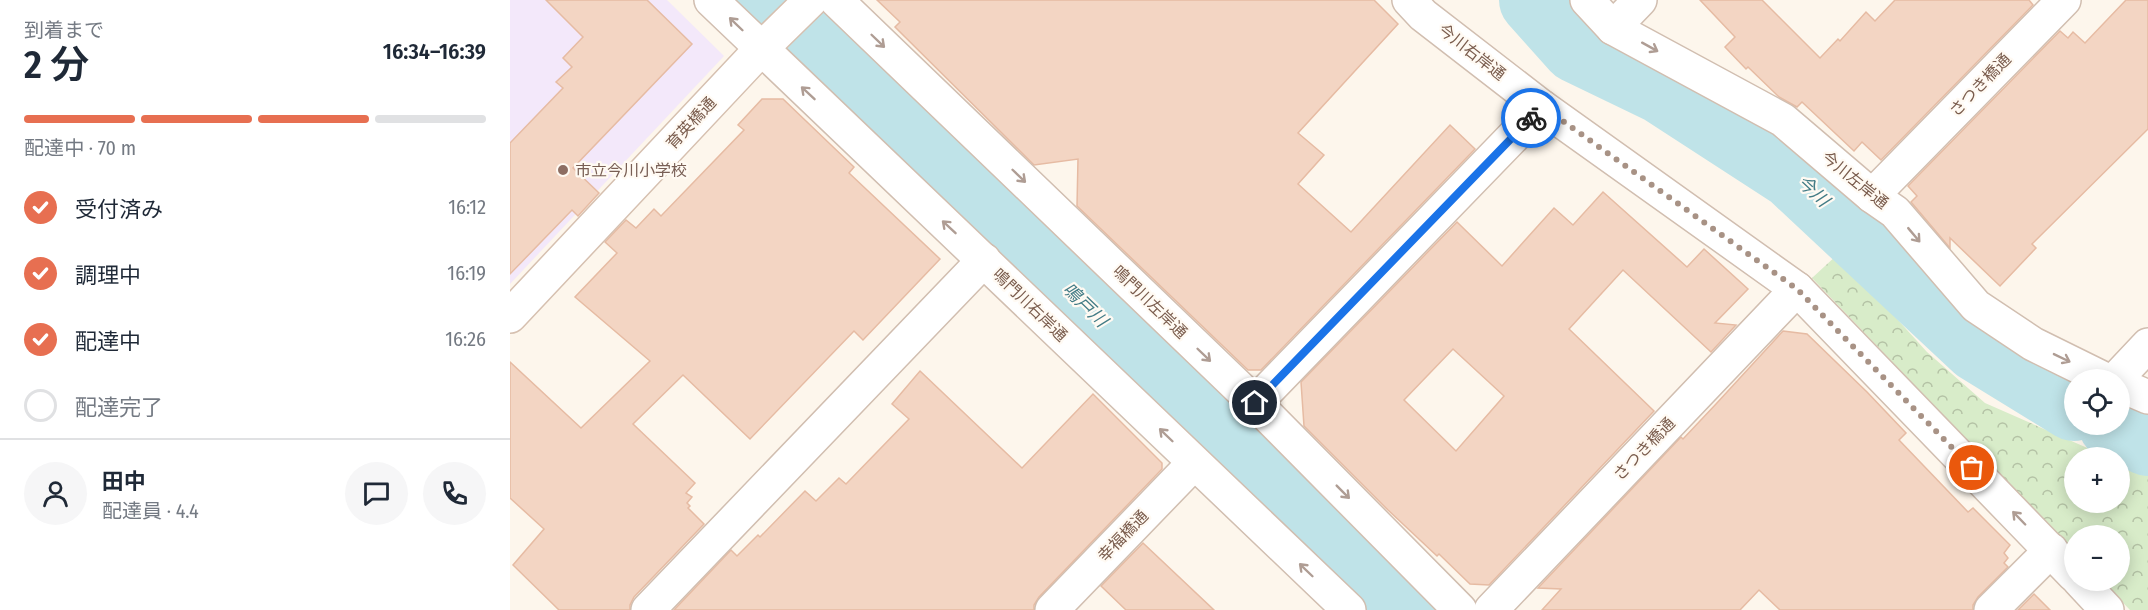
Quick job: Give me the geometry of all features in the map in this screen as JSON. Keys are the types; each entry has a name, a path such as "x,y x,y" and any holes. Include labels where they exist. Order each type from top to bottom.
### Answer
{"street":[{"name":"鳴門川右岸通","path":"711,0 768,42 984,260 1349,610"},
{"name":"今川右岸通","path":"1409,0 1423,15 1542,106 1797,289 2064,564"},
{"name":"今川左岸通","path":"1587,0 1613,28 1783,120 1872,196 1895,212 1976,306 2033,344 2084,369"},
{"path":"1613,28 1640,0"},
{"name":"さつき橋通","path":"1872,196 2064,0"},
{"name":"育英橋通","path":"510,316 768,42 818,1"},
{"name":"鳴門川左岸通","path":"818,1 1255,403 1460,610"},
{"path":"1255,403 1542,106"},
{"path":"648,610 984,260"},
{"name":"さつき橋通","path":"1491,610 1797,289"},
{"path":"2125,369 2148,345"},
{"path":"2130,389 2148,397"},
{"name":"幸福橋通","path":"1052,610 1194,462"},
{"path":"1991,610 2051,550"},
{"path":"2089,591 2107,610"}],"shaded area":[{"name":"市立今川小学校","path":"510,0 667,0 724,56 510,284"}],"green space":[{"path":"1838,254 1927,352 1985,403 2085,447 2064,447 2064,513 2130,513 2130,467 2148,475 2148,610 2130,610 2112,591 2130,591 2130,525 2064,525 2064,542 1812,278"}],"building":[{"name":"市立今川小学校","path":"546,0 647,0 692,44 573,168 599,193 578,216 572,210 510,274 510,143 563,88 556,82 572,67 563,58 583,37"},
{"path":"877,0 1374,0 1398,24 1298,133 1324,155 1298,184 1351,232 1450,125 1475,149 1261,370 1248,370 1077,206 1078,159 1034,165 895,27 900,22"},
{"path":"1700,0 1762,0 1820,58 1838,39 1840,41 1866,12 1875,21 1895,0 2029,0 2033,5 1881,160 1862,142 1854,151 1802,102 1797,107 1779,97 1748,67 1746,69 1725,47 1735,37"},
{"path":"2126,0 2148,0 2148,129 2032,244 2036,248 2000,286 1950,238 1950,248 1911,202 1917,196 1908,186 2060,31 2068,38 2073,32 2085,43"},
{"path":"762,99 783,99 854,167 849,173 940,259 863,340 854,331 750,439 683,375 633,424 695,483 686,493 692,497 687,503 690,506 688,508 704,524 634,597 630,610 559,610 513,565 544,529 510,498 510,362 581,428 650,361 575,297 617,253 605,242 626,220 636,228 654,209 661,216 744,130 738,125"},
{"path":"1603,192 1687,267 1704,249 1748,289 1715,323 1736,325 1711,352 1623,270 1569,329 1654,411 1489,585 1470,584 1388,510 1304,426 1301,382 1457,222 1502,266 1554,208 1573,225","holes":["1453,349 1504,396 1456,451 1404,400"]},
{"path":"1783,331 1807,334 1906,433 1899,440 1968,512 1973,508 2010,545 2004,553 2008,558 2004,563 2008,567 1978,597 1973,610 1780,610 1759,590 1740,610 1542,610 1561,589 1538,588 1681,437 1683,439"},
{"path":"920,371 1022,468 1093,394 1162,463 1162,469 1039,597 1034,610 674,610 731,550 737,556 758,535 760,537 805,491 816,501 839,478 846,484 909,419 892,404"},
{"path":"1143,543 1214,610 1126,610 1101,586"},
{"path":"2034,594 2050,610 2018,610"}],"waterway":[{"name":"鳴戸川","path":"767,0 1402,610"},
{"name":"今川","path":"1535,0 1577,47 1662,88 1793,173 1978,346 2064,399"},
{"name":"今川","path":"2130,432 2148,440"}],"way so far":[{"path":"1531,118 1542,106 1797,289 1972,468"}],"place":[{"name":"市立今川小学校","path":"563,170"}],"route":[{"path":"1255,403 1531,118"}]}
